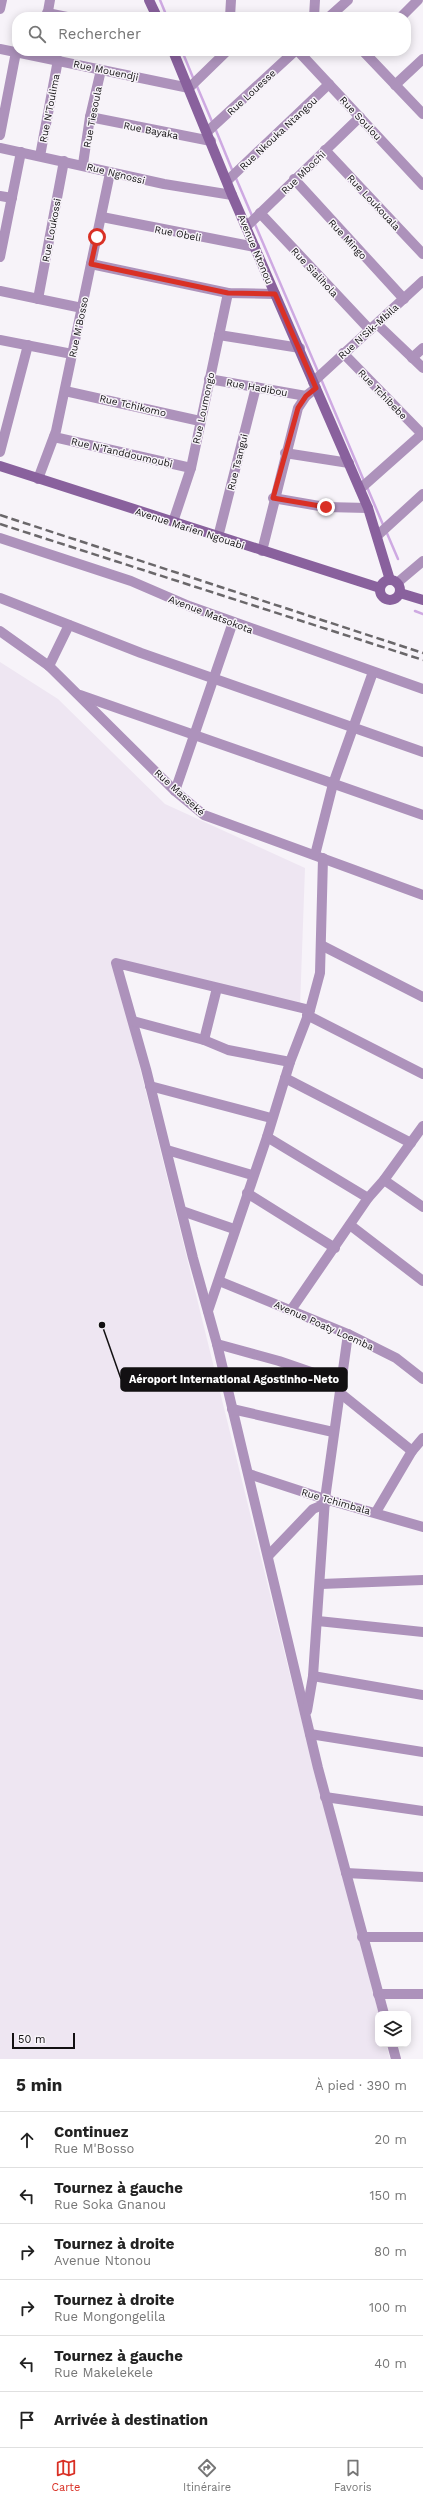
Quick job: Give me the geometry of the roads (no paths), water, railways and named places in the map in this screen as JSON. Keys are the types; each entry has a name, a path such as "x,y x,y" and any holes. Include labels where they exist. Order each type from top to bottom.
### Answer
{"street":[{"path":"48,12 50,0"},
{"path":"149,0 155,12"},
{"path":"230,12 231,0"},
{"path":"314,12 315,0"},
{"path":"335,12 348,0"},
{"path":"406,12 418,0"},
{"name":"Rue Mouendji","path":"0,49 12,51"},
{"path":"0,135 15,56"},
{"name":"Rue Mouendji","path":"46,56 101,70 189,88"},
{"name":"Avenue Ntonou","path":"175,56 232,195 300,348 314,385 368,508 396,586"},
{"path":"189,88 222,56"},
{"name":"Rue Louesse","path":"209,137 290,56"},
{"name":"Rue Soulou","path":"303,56 423,185"},
{"path":"369,56 423,114"},
{"path":"395,85 423,59"},
{"name":"Rue N'Toulima","path":"40,156 58,60"},
{"name":"Rue Tiesoula","path":"83,164 90,117 101,70"},
{"name":"Rue Nkouka Ntangou","path":"227,181 330,84"},
{"name":"Rue Bayaka","path":"90,117 209,137"},
{"name":"Rue Mbochi","path":"246,227 294,179 360,117"},
{"name":"Rue Ngnossi","path":"0,148 83,164 110,173 232,195"},
{"name":"Rue Loukouala","path":"325,150 423,254"},
{"path":"0,257 1,243 21,152"},
{"name":"Rue Loukossi","path":"38,299 64,161"},
{"name":"Rue M'Bosso","path":"38,479 54,437 65,391 110,173"},
{"name":"Rue Mingo","path":"294,179 404,299"},
{"path":"0,196 12,198"},
{"name":"Rue Sialihola","path":"260,213 373,327 423,368"},
{"name":"Rue Obeli","path":"102,217 255,247"},
{"path":"91,264 228,293 275,294"},
{"name":"Rue N'Sik-Mbila","path":"306,396 343,353 423,281"},
{"path":"0,291 82,308"},
{"name":"Rue Loumongo","path":"173,522 190,468 228,293"},
{"path":"219,336 300,348"},
{"path":"0,340 72,354"},
{"path":"0,452 28,345"},
{"path":"412,358 423,348"},
{"name":"Rue Tchibebe","path":"343,353 422,434"},
{"name":"Rue Hadibou","path":"209,379 306,396"},
{"name":"Rue Tsangui","path":"218,537 256,387"},
{"name":"Rue Tchikomo","path":"65,391 200,421"},
{"path":"262,551 273,498 285,452 298,408 306,396"},
{"path":"360,489 422,434"},
{"name":"Rue N'Tanddoumoubi","path":"54,437 190,468"},
{"path":"285,452 348,463"},
{"name":"Avenue Marien Ngouabi","path":"0,466 380,588"},
{"path":"378,535 423,494"},
{"path":"273,498 326,507 368,508"},
{"name":"Avenue Matsokota","path":"0,538 131,581 189,606 423,689"},
{"path":"423,561 396,586 393,600 388,600 380,594 382,584 396,586 423,600"},
{"path":"0,598 68,625 216,679 423,752"},
{"path":"175,791 216,679 233,622"},
{"path":"49,666 68,625"},
{"name":"Rue Masseké","path":"0,631 49,666 175,791 204,815 423,895"},
{"path":"208,1311 219,1281 252,1175 267,1137 290,1062 309,1013 320,973 321,945 319,856 333,784 374,672"},
{"path":"77,694 134,712 196,736 423,815"},
{"path":"321,945 423,997"},
{"path":"383,2011 362,1937 310,1734 269,1555 232,1410 217,1344 133,1021 116,962 309,1013 423,1074"},
{"path":"204,1040 218,988"},
{"path":"133,1021 204,1040 228,1050 290,1062"},
{"path":"285,1078 411,1143"},
{"path":"150,1086 272,1118"},
{"path":"291,1310 368,1198 384,1180 411,1143 421,1133"},
{"path":"267,1137 368,1198"},
{"path":"167,1150 252,1175"},
{"path":"384,1180 423,1207"},
{"path":"247,1192 335,1248"},
{"path":"182,1212 234,1229"},
{"path":"350,1225 423,1281"},
{"name":"Avenue Poaty Loemba","path":"219,1281 348,1334 396,1358 423,1379"},
{"path":"306,1716 313,1676 321,1584 325,1502 332,1432 348,1334"},
{"path":"217,1344 279,1361 340,1388 412,1451"},
{"path":"232,1410 332,1432"},
{"path":"376,1512 412,1451 423,1438"},
{"name":"Rue Tchimbala","path":"249,1474 325,1502 376,1512 423,1527"},
{"path":"269,1555 313,1509 325,1502"},
{"path":"321,1584 423,1580"},
{"path":"318,1621 423,1632"},
{"path":"313,1676 423,1695"},
{"path":"310,1734 423,1752"},
{"path":"326,1797 423,1812"},
{"path":"346,1873 423,1877"},
{"path":"362,1937 423,1937"},
{"path":"378,1994 423,1994"},
{"path":"393,2047 396,2059"}],"waterway":[{"path":"160,0 165,12"},
{"path":"184,56 194,80"},
{"path":"196,84 213,124"},
{"path":"215,128 233,172"},
{"path":"235,176 253,218"},
{"path":"254,222 319,374"},
{"path":"321,379 364,481"},
{"path":"367,487 384,527"},
{"path":"386,531 398,559"},
{"path":"415,611 423,614"}],"railway":[{"path":"0,515 423,653"},
{"path":"0,524 423,660"}],"place":[{"name":"Aéroport International Agostinho-Neto","path":"102,1325"}]}
